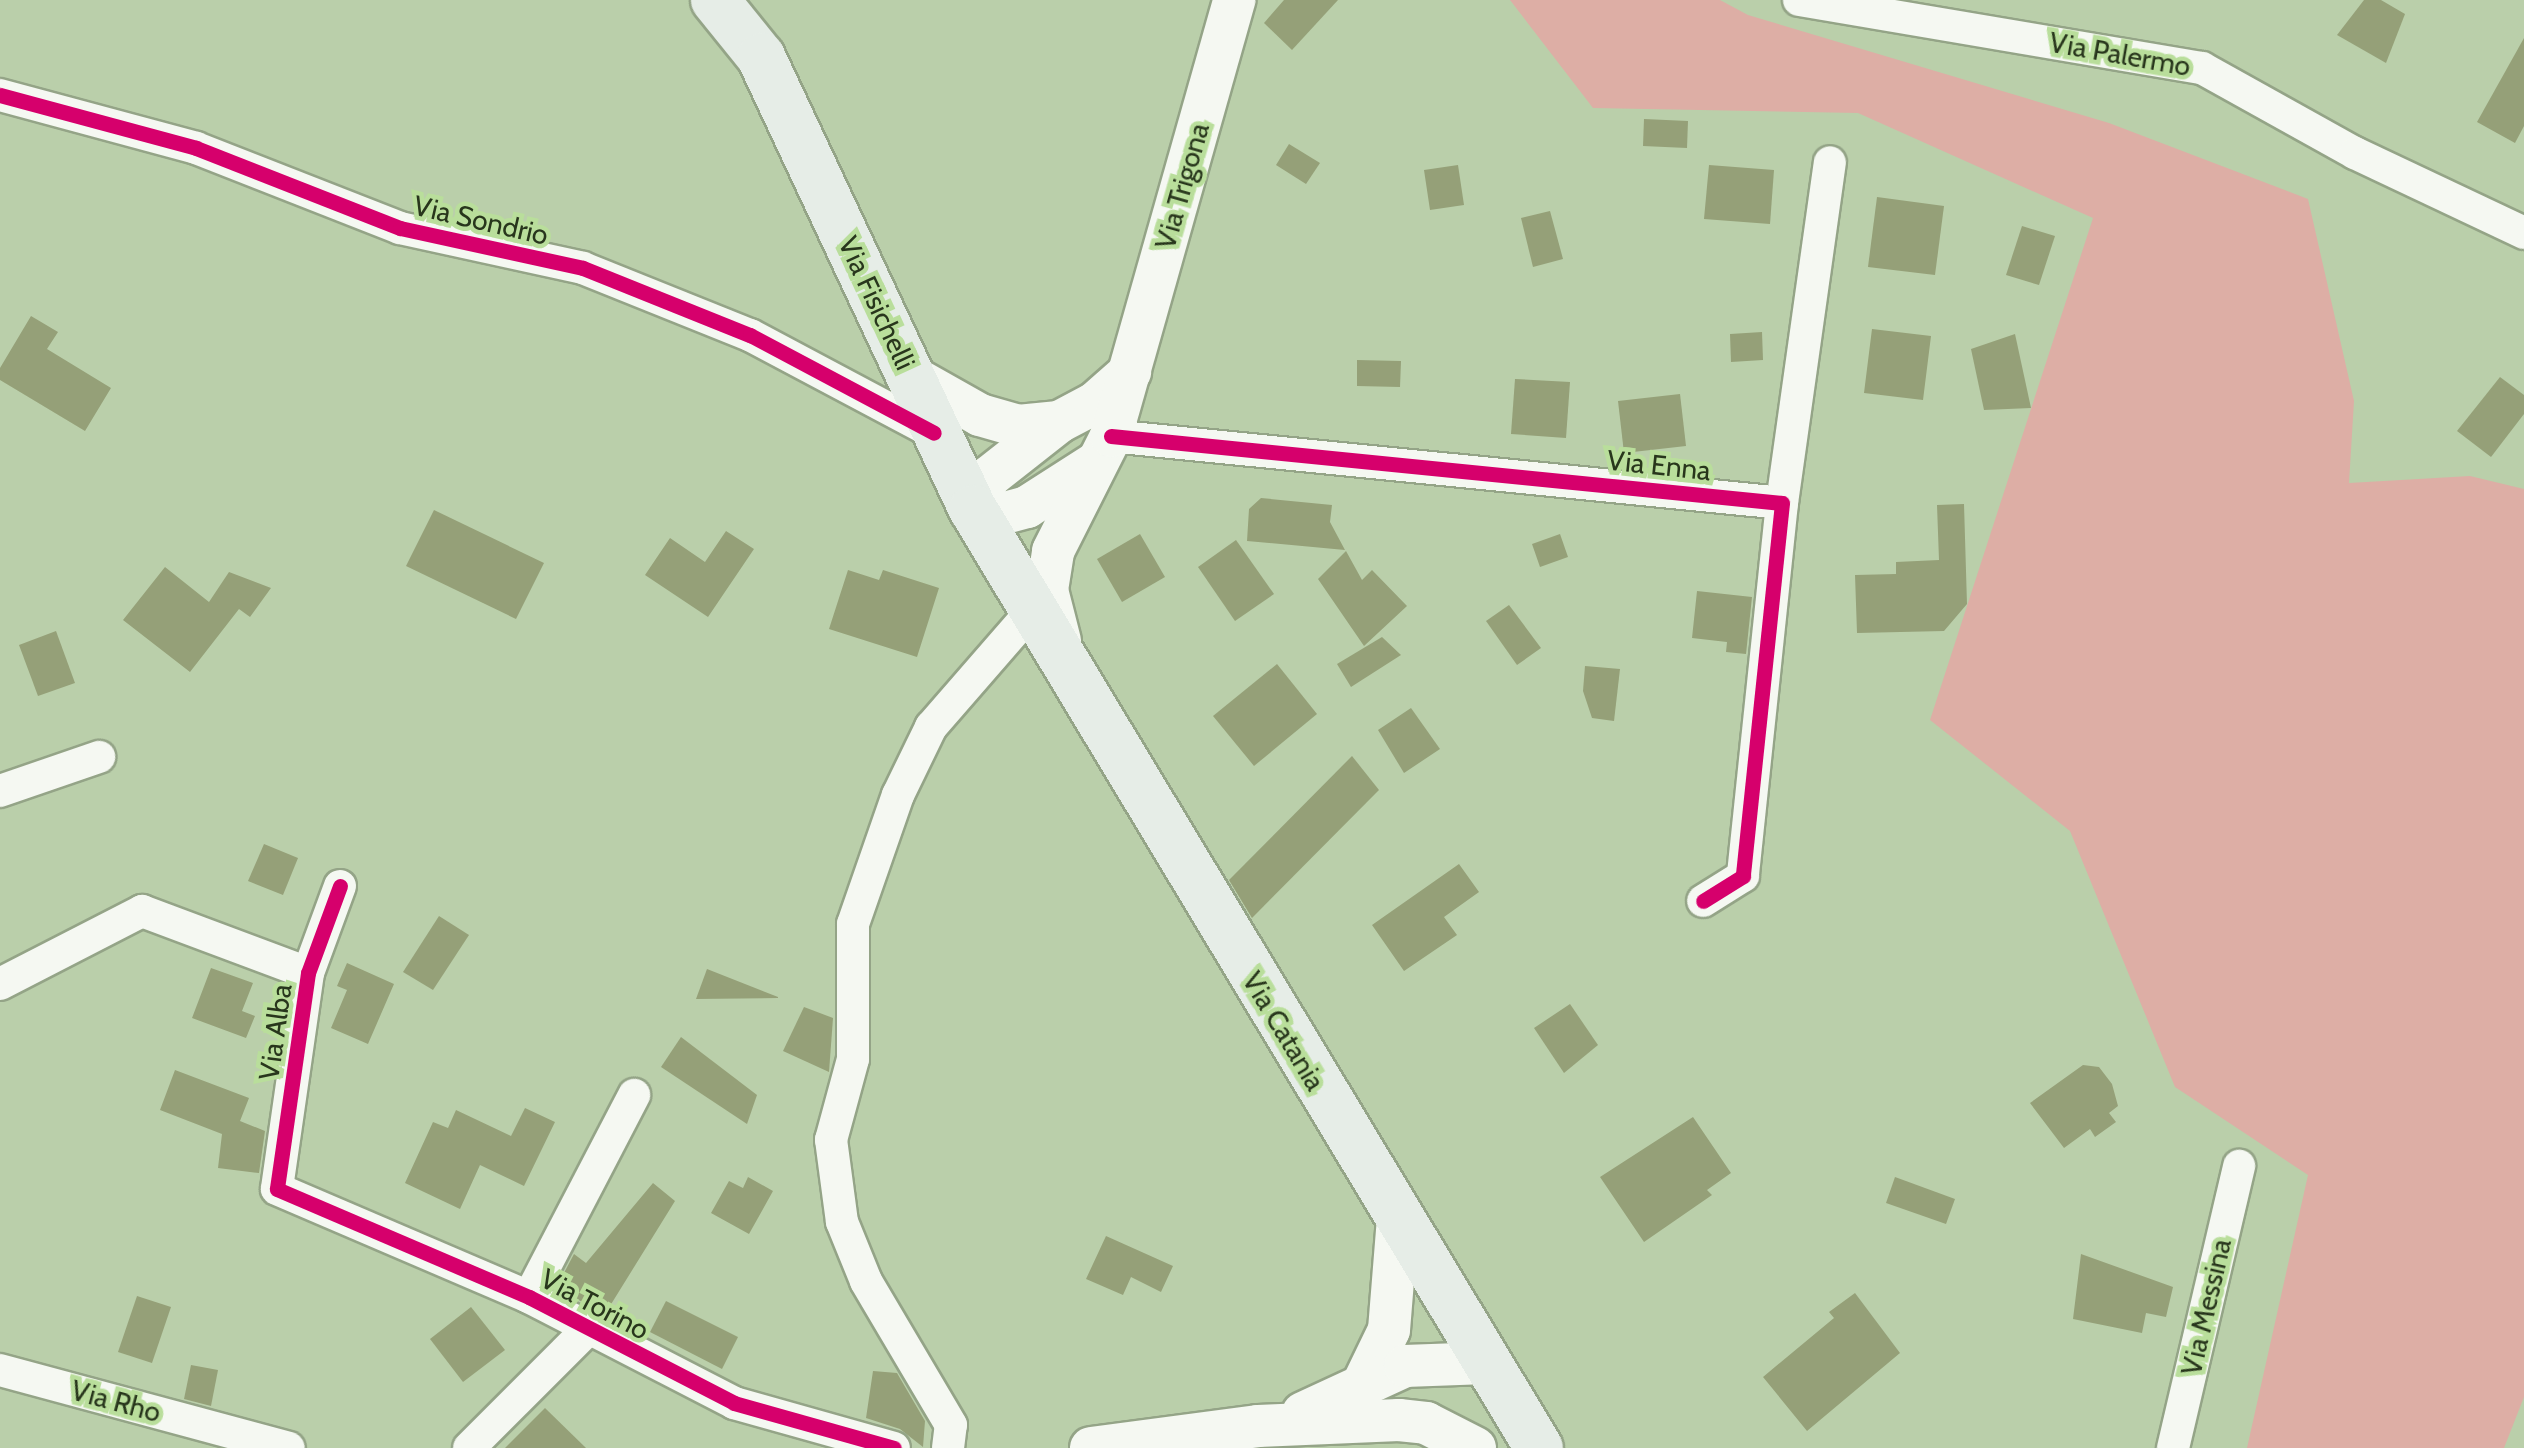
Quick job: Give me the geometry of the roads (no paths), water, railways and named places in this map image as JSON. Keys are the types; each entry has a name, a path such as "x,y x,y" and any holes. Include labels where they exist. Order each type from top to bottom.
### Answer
{"main road":[{"name":"Via Fisichelli","path":"715,0 761,57 934,433 1032,612"},
{"name":"Via Catania","path":"1032,612 1539,1448"}],"street":[{"name":"Via Trigona","path":"1068,676 1047,590 1052,551 1106,447 1234,0"},
{"name":"Via Palermo","path":"1799,0 2202,68 2355,153 2524,232"},
{"name":"Via Sondrio","path":"0,95 196,148 400,228 583,268 750,335 934,433"},
{"path":"1703,901 1743,876 1782,503 1830,162"},
{"path":"1106,447 1028,508 1001,514 973,509 988,478 1059,422 1095,403 1130,372"},
{"path":"910,376 980,414 1018,426 1059,422"},
{"name":"Via Enna","path":"1106,447 1782,503"},
{"path":"948,1448 951,1425 866,1281 842,1222 831,1140 853,1059 854,924 898,795 931,727 1032,612"},
{"path":"0,791 99,757"},
{"name":"Via Alba","path":"278,1189 308,973 340,886"},
{"path":"0,984 142,911 308,973"},
{"path":"529,1296 634,1095"},
{"name":"Via Messina","path":"2173,1448 2239,1166"},
{"name":"Via Torino","path":"278,1189 529,1296 587,1330 734,1403 894,1448"},
{"path":"1361,1388 1389,1330 1398,1218"},
{"path":"469,1448 587,1330"},
{"path":"1258,1426 1326,1407 1405,1366 1486,1363"},
{"path":"1399,1420 1428,1406 1486,1363"},
{"name":"Via Rho","path":"0,1370 289,1448"},
{"path":"1091,1448 1258,1426 1399,1420 1426,1423 1475,1448"}]}
